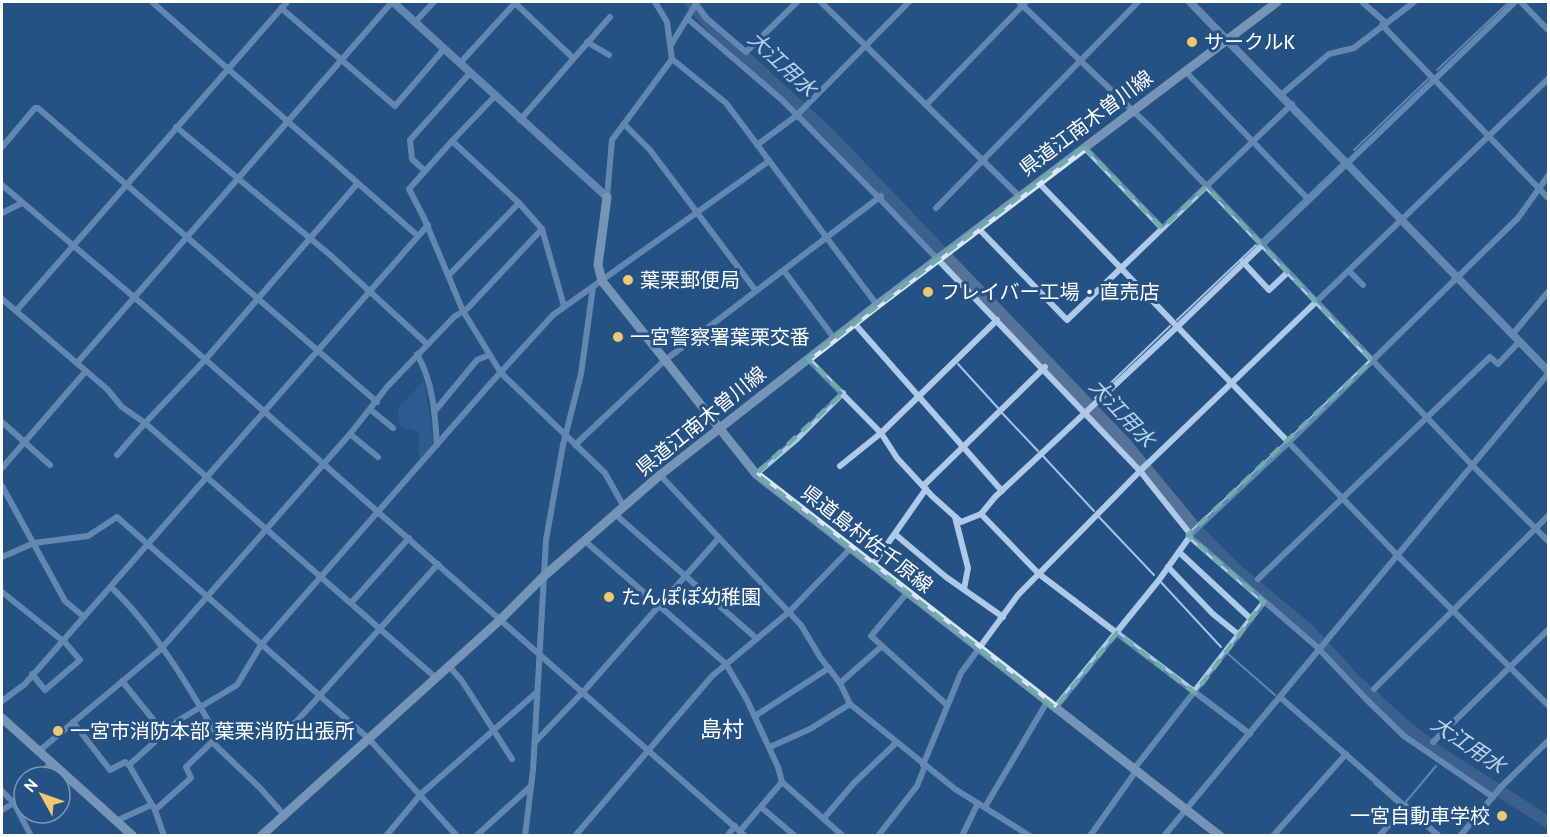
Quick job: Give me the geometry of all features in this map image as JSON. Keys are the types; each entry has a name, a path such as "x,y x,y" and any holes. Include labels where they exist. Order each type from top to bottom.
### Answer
{"main road":[{"name":"県道江南木曽川線","path":"261,836 500,620 543,577 586,542 660,475 1019,196 1277,2"},
{"path":"597,284 607,196"},
{"name":"県道島村佐千原線","path":"597,284 756,474 1220,836"},
{"path":"2,718 133,836"}],"street":[{"path":"152,2 418,236"},
{"path":"77,363 392,2 520,120 607,196"},
{"path":"415,22 434,2"},
{"path":"460,63 515,2 573,58"},
{"path":"607,196 612,140 672,58 667,22 655,2"},
{"path":"671,45 696,4 706,18 746,52 797,2"},
{"path":"821,2 1019,196"},
{"path":"757,145 800,111 909,2"},
{"path":"936,208 1138,2"},
{"path":"1164,836 1281,698 1548,373 1292,104 1191,2"},
{"path":"1362,2 1548,198"},
{"path":"1282,94 1329,54 1354,48 1414,2"},
{"path":"808,359 843,393 881,434 897,458 955,517 961,522 981,514 1002,491 1178,326 1515,2"},
{"path":"1521,2 1548,30"},
{"path":"926,105 1023,3 1132,110 1473,466 1548,541"},
{"path":"16,311 282,4 395,106 444,49"},
{"path":"520,120 610,17"},
{"path":"689,17 800,111 937,259 1044,368 1089,409 1144,468 1193,532 1264,602 1323,646 1366,699 1404,735 1495,796"},
{"path":"587,42 609,55"},
{"path":"672,58 726,103 877,305"},
{"path":"1185,71 1308,200"},
{"path":"425,171 412,159 410,140 470,73"},
{"path":"878,836 916,786 961,673 1018,594 1144,468 1548,79"},
{"path":"495,96 409,189 428,225 463,311 501,373 605,473 624,507"},
{"path":"978,228 1067,320 1292,104"},
{"path":"2,147 35,108 38,108 124,185 377,402"},
{"path":"624,124 650,150 756,291"},
{"path":"176,127 310,239 427,344"},
{"path":"452,141 519,203 542,229 564,306"},
{"path":"1084,147 1162,228"},
{"path":"129,765 164,733 237,685 261,645 501,373 564,306 769,161"},
{"path":"1055,708 1117,633 1193,532 1289,442 1518,218 1548,176"},
{"path":"1038,182 1398,556 1548,705"},
{"path":"117,456 258,300 357,184"},
{"path":"2,185 409,538 740,831"},
{"path":"575,445 663,361 880,197"},
{"path":"2,213 22,203"},
{"path":"449,275 519,203"},
{"path":"2,701 25,684 428,225"},
{"path":"39,751 161,649 371,410 387,387 542,229"},
{"path":"1243,262 1269,290 1288,272"},
{"path":"784,271 834,338"},
{"path":"1349,271 1363,285"},
{"path":"525,836 535,742 543,577 552,497 581,374 597,284"},
{"path":"1512,335 1548,292"},
{"path":"2,299 86,370 122,407 145,423 436,678"},
{"path":"840,466 881,434 997,320"},
{"path":"854,323 1002,491"},
{"path":"1258,579 1490,357 1498,364 1520,342"},
{"path":"417,354 427,372 437,445"},
{"path":"434,412 477,360 489,355"},
{"path":"872,566 896,535 924,487 1044,368"},
{"path":"2,468 86,370"},
{"path":"756,474 797,439 843,393"},
{"path":"371,410 393,428"},
{"path":"2,422 50,465"},
{"path":"350,434 378,457"},
{"path":"660,475 801,625 840,683 850,704 924,766 985,807 1017,832 1030,836"},
{"path":"2,486 65,601 84,617"},
{"path":"616,514 756,638"},
{"path":"981,514 1039,573 1250,734"},
{"path":"1374,689 1454,612 1548,516"},
{"path":"2,556 34,543 88,536 117,517 318,697 369,739 458,836"},
{"path":"955,517 968,568 964,589"},
{"path":"896,535 1003,617"},
{"path":"351,603 409,538"},
{"path":"535,742 583,692 718,539"},
{"path":"586,542 726,664 770,747 782,782 843,836"},
{"path":"575,836 712,676 789,612 850,549"},
{"path":"1179,552 1251,619"},
{"path":"274,734 296,722 438,564"},
{"path":"1168,567 1213,614 1239,635"},
{"path":"111,586 128,603 161,649 201,707 218,738 186,767 191,778 153,808 116,821"},
{"path":"2,592 63,641 80,660 45,690 32,674"},
{"path":"907,593 871,636 947,705"},
{"path":"1090,836 1135,770 1264,602"},
{"path":"1433,742 1548,630"},
{"path":"840,683 882,646"},
{"path":"449,666 462,681 512,759"},
{"path":"755,716 829,668"},
{"path":"122,681 164,733"},
{"path":"386,836 421,794 537,692"},
{"path":"1281,698 1439,836"},
{"path":"985,807 1047,702"},
{"path":"770,747 810,729 850,704"},
{"path":"73,722 110,770 125,762 129,765 153,808 164,836"},
{"path":"1460,836 1501,788 1548,741"},
{"path":"212,742 260,788 285,816"},
{"path":"824,818 854,783 896,743"},
{"path":"1273,836 1346,754"},
{"path":"727,836 740,831 782,782"},
{"path":"476,836 530,787"},
{"path":"962,836 978,803"},
{"path":"1379,836 1406,806"},
{"path":"761,807 795,836"}],"highlighted area":[{"path":"1084,147 1162,228 1206,187 1372,360 1188,535 1264,602 1195,693 1117,633 1055,708 756,474 843,393 808,359"}],"shaded area":[{"path":"424,381 434,444 419,460 419,432 400,426 398,408"}],"waterway":[{"name":"大江用水","path":"691,2 705,20 827,132 1126,444 1196,529 1239,572 1309,630 1355,680 1402,723 1440,753 1548,822"},
{"path":"1437,70 1509,2"},
{"path":"1354,150 1428,79"},
{"path":"1262,240 1341,164"},
{"path":"1177,320 1256,245"},
{"path":"1095,398 1170,326"},
{"path":"958,364 998,408"},
{"path":"1002,413 1038,451"},
{"path":"1042,455 1094,511"},
{"path":"1098,516 1154,575"},
{"path":"1159,580 1221,647"},
{"path":"1227,653 1275,695"},
{"path":"1405,803 1436,766"},
{"path":"1374,783 1399,805"}],"place":[{"name":"サークルK","path":"1192,42"},
{"name":"葉栗郵便局","path":"628,280"},
{"name":"フレイバー工場・直売店","path":"928,292"},
{"name":"一宮警察署葉栗交番","path":"618,337"},
{"name":"たんぽぽ幼稚園","path":"609,597"},
{"name":"一宮市消防本部 葉栗消防出張所","path":"58,731"},
{"name":"一宮自動車学校","path":"1502,816"}],"district":[{"name":"島村","path":"722,729"}]}
